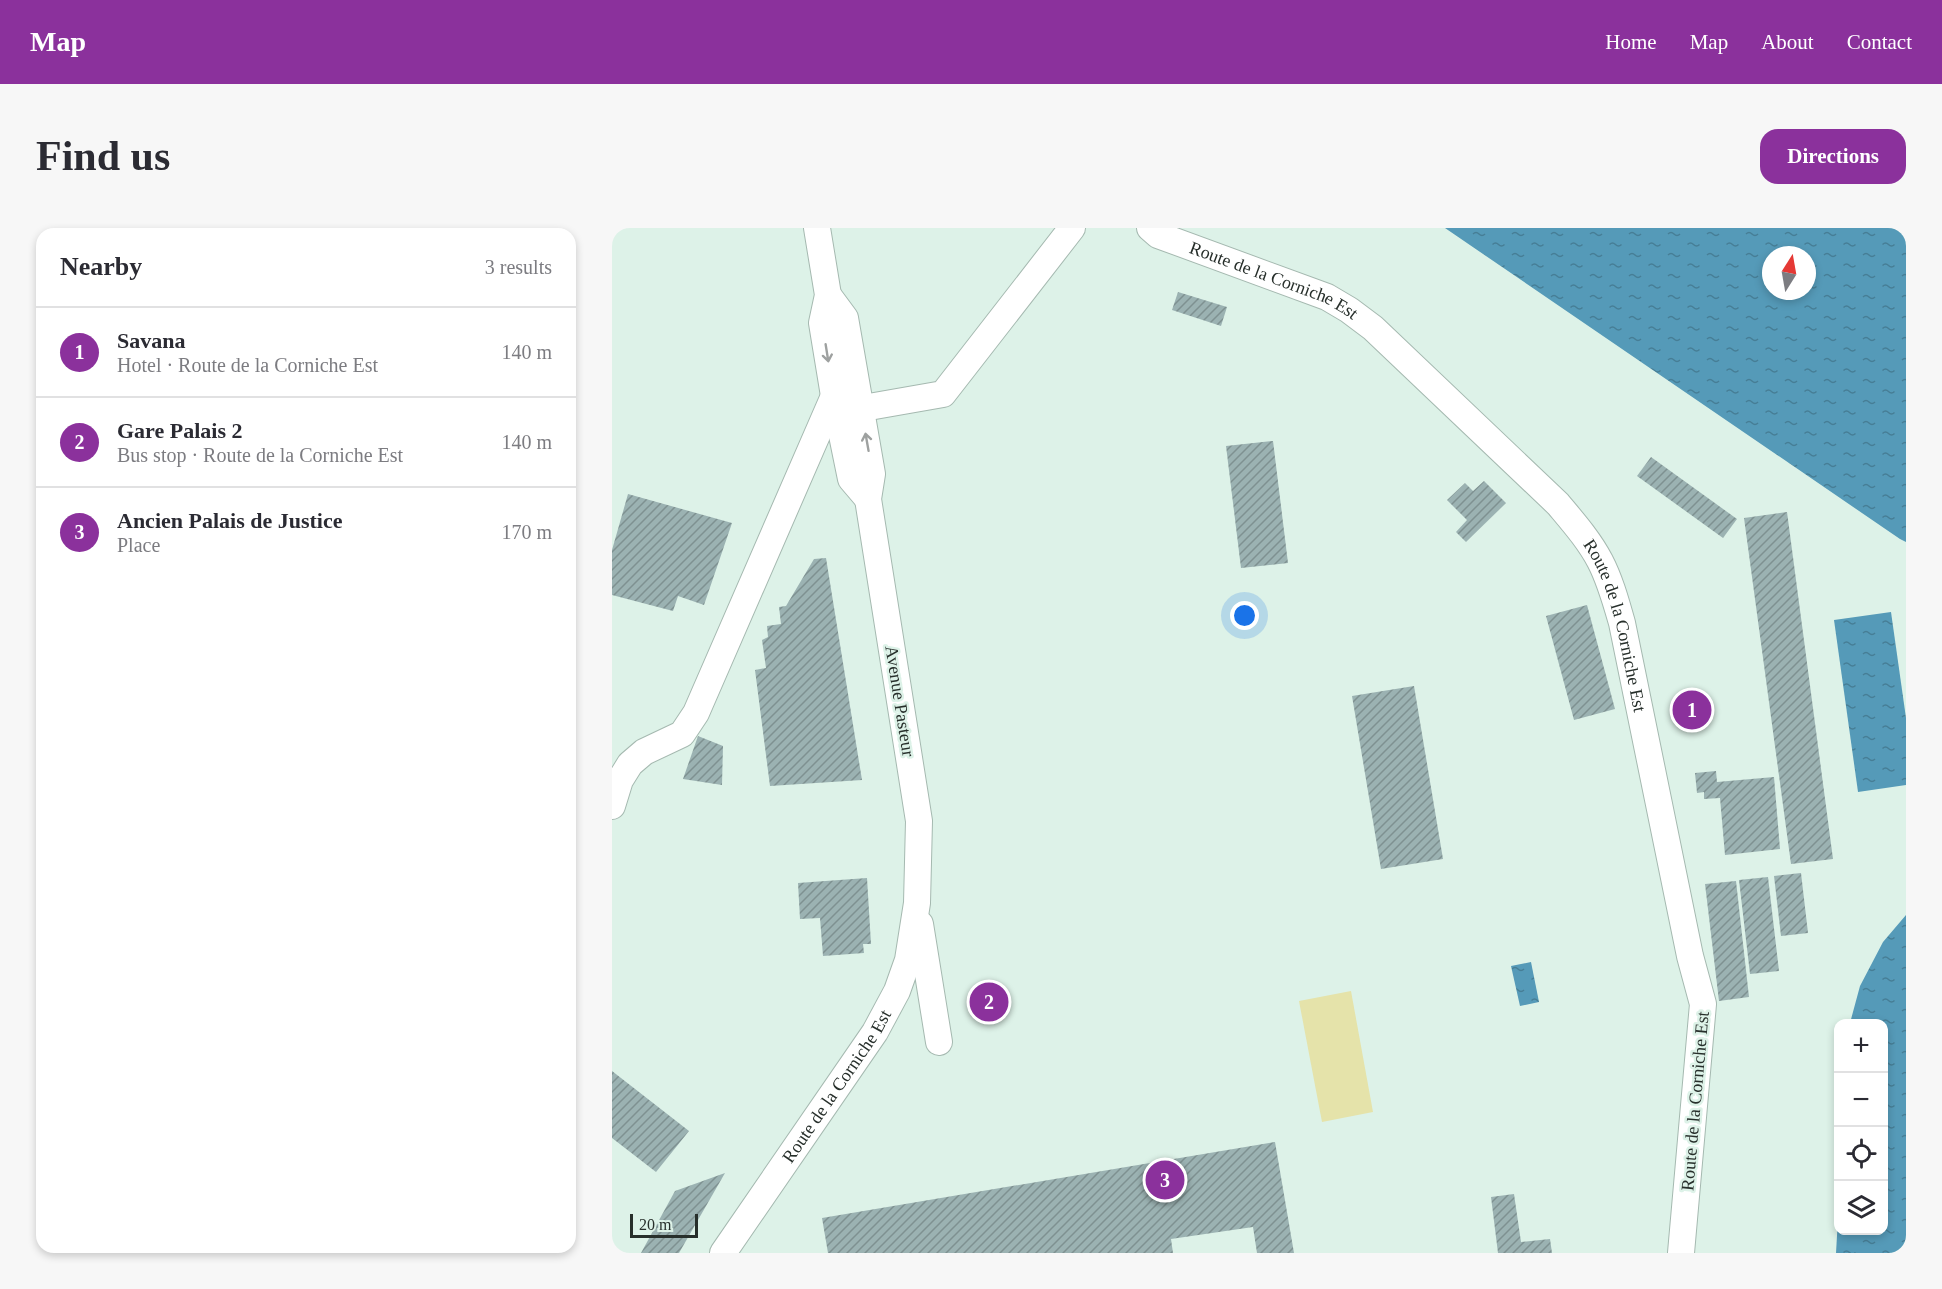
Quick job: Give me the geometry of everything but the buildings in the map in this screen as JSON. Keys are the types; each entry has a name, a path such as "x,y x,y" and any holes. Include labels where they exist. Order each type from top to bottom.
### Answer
{"street":[{"name":"Avenue Pasteur","path":"817,228 828,295 845,318 844,406 872,474 868,500 920,821 917,903"},
{"path":"612,806 620,780 621,761 682,734 696,713 844,406 943,394 1072,228"},
{"name":"Route de la Corniche Est","path":"1150,228 1158,235 1327,297 1349,310 1373,328 1558,504 1581,531 1600,560 1613,591 1622,623 1690,956 1704,1004 1681,1253"},
{"path":"917,903 939,1042"},
{"name":"Route de la Corniche Est","path":"723,1253 846,1076 880,1022 897,991 908,960 917,903"}],"shaded area":[{"path":"1351,991 1373,1112 1322,1122 1299,1001"}],"water":[{"path":"1445,228 1906,228 1906,542 1900,539"},
{"path":"1891,612 1906,718 1906,785 1858,792 1834,620"},
{"path":"1906,915 1906,1253 1836,1253 1837,1235 1888,1235 1888,1019 1851,1019 1860,986 1883,942"},
{"path":"1531,962 1539,1002 1520,1006 1511,966"}],"place":[{"name":"Savana","path":"1692,710"},
{"name":"Gare Palais 2","path":"989,1002"},
{"name":"Ancien Palais de Justice","path":"1165,1180"}]}
